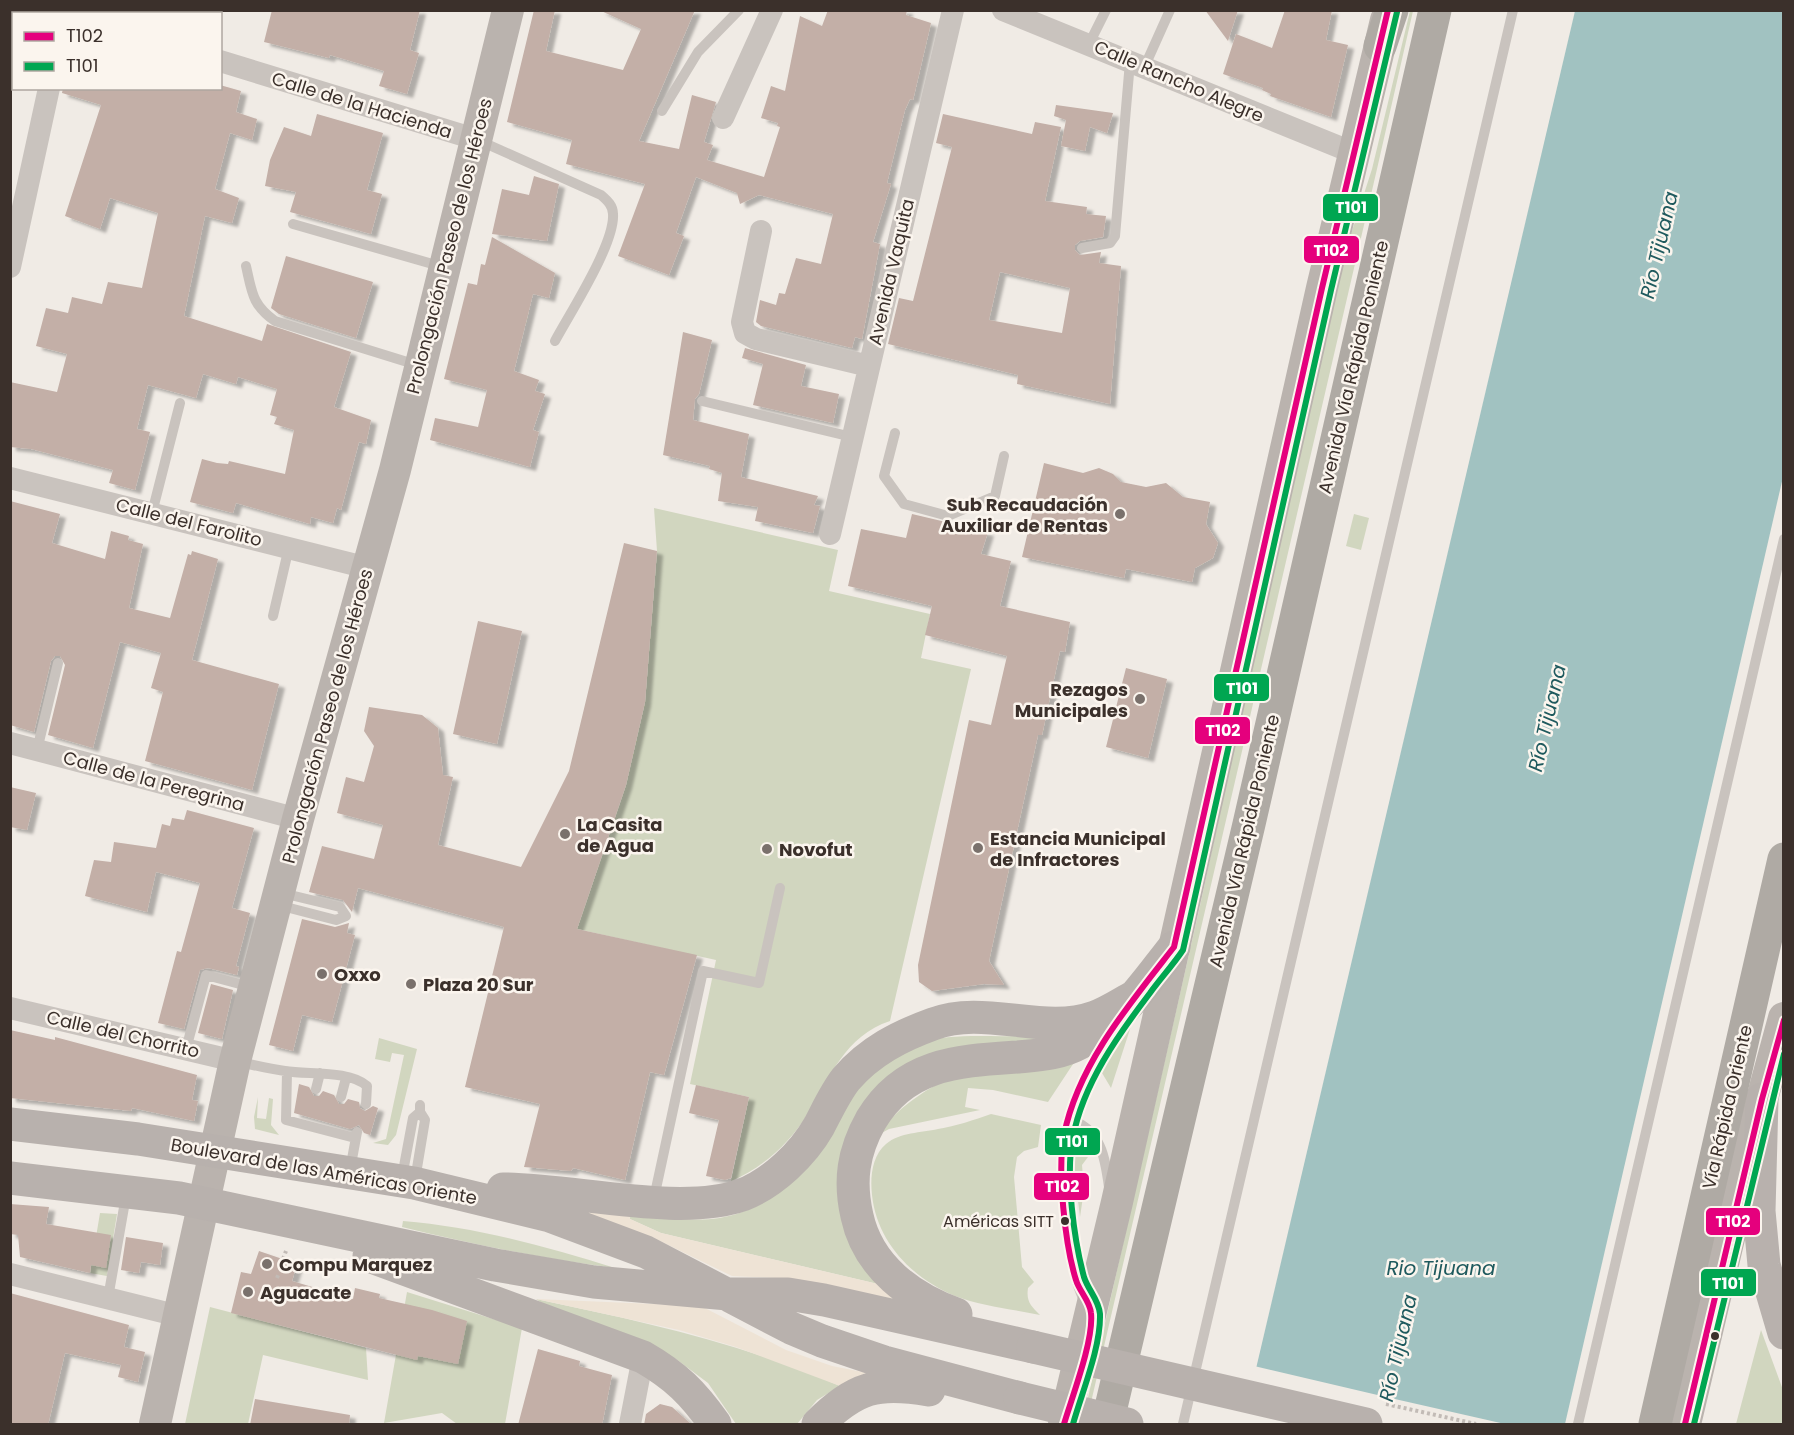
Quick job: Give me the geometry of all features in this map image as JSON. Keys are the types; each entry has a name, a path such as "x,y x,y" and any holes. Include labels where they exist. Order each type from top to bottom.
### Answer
{"highway":[{"path":"1380,46 1390,10"},
{"name":"Avenida Vía Rápida Poniente","path":"1107,1425 1249,824 1435,10"},
{"name":"Vía Rápida Oriente","path":"1655,1425 1784,859"}],"main road":[{"name":"Prolongación Paseo de los Héroes","path":"155,1425 235,1061 298,819 368,567 400,471 420,366 508,10"},
{"path":"1063,1417 1091,1313 1240,647 1380,46"},
{"path":"1034,1342 933,1306 898,1284 867,1243 852,1191 852,1165 862,1136 876,1112 912,1077 931,1068 1068,1050 1103,1030 1135,996 1174,947"},
{"path":"453,1190 527,1189 654,1201 716,1201 742,1195 760,1185 798,1155 817,1129 846,1080 869,1057 894,1039 936,1022 964,1018 987,1017 1034,1022 1094,1017 1135,996"},
{"path":"1685,1425 1762,1099 1784,1018"},
{"path":"1762,1099 1759,1211 1764,1265 1784,1333"},
{"name":"Boulevard de las Américas Oriente","path":"10,1124 138,1139 408,1182 453,1190 550,1216 610,1237 728,1294 791,1328 822,1341 1063,1417 1127,1425"},
{"name":"Boulevard de las Américas Oriente","path":"10,1178 127,1190 203,1202 285,1235 557,1276 728,1294 788,1294 824,1300 1034,1342 1076,1357 1366,1425"},
{"path":"285,1235 318,1238 580,1331 643,1357 674,1375 697,1399 715,1425"},
{"path":"818,1425 846,1398 866,1389 901,1385 1019,1404"}],"street":[{"path":"723,118 772,10"},
{"name":"Avenida Vaquita","path":"830,534 953,10"},
{"name":"Calle Rancho Alegre","path":"1003,10 1031,16 1137,65 1354,153"},
{"name":"Calle de la Hacienda","path":"222,63 475,139"},
{"path":"10,267 49,90"},
{"path":"761,231 742,322 745,333 756,339 869,366"},
{"name":"Calle del Farolito","path":"10,478 368,567"},
{"name":"Calle de la Peregrina","path":"10,743 298,819"},
{"name":"Calle del Chorrito","path":"10,1008 235,1061"},
{"path":"10,1274 179,1316"},
{"path":"630,1425 643,1357"}],"lane":[{"path":"663,111 698,52 739,10"},
{"path":"1089,44 1106,10"},
{"path":"1082,248 1110,243 1115,236 1137,65 1170,10"},
{"path":"1183,1425 1513,10"},
{"name":"Calle de la Hacienda","path":"475,139 601,195 610,204 613,215 611,228 602,254 555,341"},
{"path":"293,224 444,267"},
{"path":"246,266 253,298 260,311 275,321 420,366"},
{"path":"702,401 852,437"},
{"path":"152,513 180,403"},
{"path":"895,433 884,476 904,504 948,516 994,496 1004,456"},
{"path":"1578,1425 1784,539"},
{"path":"273,616 289,547"},
{"path":"38,750 58,663"},
{"path":"654,1201 703,971 759,983 780,888"},
{"path":"277,898 340,907 346,916 336,920 277,898"},
{"path":"186,1049 206,975 254,988"},
{"path":"1091,1313 1075,1277 1062,1172 1062,1150 1068,1119 1088,1073 1135,996"},
{"path":"235,1061 287,1072 320,1073 362,1081 368,1086 369,1094 366,1104"},
{"path":"287,1072 284,1118 307,1121 356,1135 350,1173"},
{"path":"316,1089 320,1073"},
{"path":"341,1096 346,1078"},
{"path":"408,1182 425,1120 420,1108"},
{"path":"1068,1119 1088,1127 1095,1135 1103,1153 1112,1222"},
{"path":"108,1298 127,1190"}],"path":[{"path":"283,1259 285,1235"}],"green space":[{"path":"1410,11 1413,11 1377,169 1086,1424 1082,1424 1200,906 1333,290 1372,169"},
{"name":"Novofut","path":"654,508 838,550 829,591 930,614 921,658 971,669 890,1021 874,1028 850,1047 840,1059 807,1115 783,1145 753,1170 731,1181 749,1097 690,1084 716,960 577,929 626,785 645,702 657,551"},
{"path":"1354,514 1369,518 1361,550 1346,546"},
{"path":"1131,1026 1111,1088 1102,1073 1113,1047"},
{"path":"1014,1036 1052,1039 997,1046 852,1123 878,1284 661,1233 630,1219 629,1213 685,1219 714,1219 751,1208 759,1204 778,1186 865,1080 899,1053 918,1044 941,1038"},
{"path":"379,1038 417,1049 396,1135 388,1145 373,1143 386,1139 404,1055 392,1053 390,1062 375,1059"},
{"path":"1077,1058 1048,1102 993,1090 968,1088 965,1107 980,1110 889,1129 878,1135 908,1104 945,1080"},
{"path":"258,1097 257,1118 266,1119 269,1098 273,1099 271,1125 279,1135 255,1129 254,1117"},
{"path":"991,1114 1041,1125 1038,1147 1024,1151 1017,1157 1014,1177 1022,1267 1034,1282 1028,1288 1028,1297 1040,1315 975,1302 939,1288 911,1269 899,1256 889,1243 875,1212 872,1174 878,1154 886,1144 904,1135 972,1121"},
{"path":"1078,1147 1083,1147 1088,1157 1082,1165 1084,1190 1080,1217 1073,1160"},
{"path":"100,1213 117,1214 107,1276 90,1273"},
{"path":"403,1221 510,1238 615,1268 534,1256 455,1239 402,1227"},
{"path":"407,1292 522,1328 505,1424 457,1424 442,1413 384,1423"},
{"path":"536,1299 728,1345 840,1386 817,1400 797,1424 736,1424 708,1383 676,1359 550,1309"},
{"path":"210,1307 366,1348 368,1380 263,1355 248,1424 185,1424"},
{"path":"1761,1330 1783,1390 1783,1424 1736,1424"}],"shaded area":[{"path":"537,1203 629,1213 630,1219 661,1233 878,1284 898,1302 775,1278 732,1276 660,1241"},
{"path":"536,1299 701,1306 786,1350 832,1366 873,1374 840,1386 736,1347 679,1330"}],"water":[{"name":"Rio Tijuana","path":"1575,11 1783,11 1783,477 1565,1424 1243,1424"}],"pier":[{"path":"1254,1366 1386,1397 1505,1424 1240,1424"}],"building":[{"path":"272,10 420,10 410,50 419,53 407,94 379,86 384,71 330,55 329,58 264,42"},
{"path":"534,10 555,10 546,51 623,70 641,29 599,10 695,10 639,141 679,149 692,95 716,102 704,142 713,145 707,160 764,177 780,127 777,126 778,123 761,118 771,86 785,91 800,16 822,26 828,10 907,10 906,15 931,23 913,100 910,99 905,110 887,183 891,184 873,242 880,244 862,339 855,337 852,348 761,326 756,322 760,300 776,305 779,293 785,294 796,258 821,264 833,214 759,195 740,204 737,193 696,177 676,233 684,236 669,275 618,256 645,184 566,164 572,140 507,122"},
{"path":"1205,10 1238,10 1228,41"},
{"path":"1285,10 1332,10 1326,40 1348,45 1331,117 1270,96 1271,94 1262,90 1263,88 1223,74 1236,34 1272,48"},
{"path":"222,86 241,91 236,112 257,119 252,140 230,133 215,189 239,198 232,223 205,216 184,316 262,341 267,324 351,352 334,407 371,420 366,444 359,442 341,510 337,508 333,523 311,517 310,524 236,503 233,513 190,502 202,459 228,464 229,461 285,474 294,430 274,424 277,417 270,415 277,389 238,377 236,384 203,374 196,398 148,385 137,429 150,432 135,490 109,483 113,470 31,449 10,447 10,382 57,392 67,354 36,346 46,308 68,313 72,297 102,304 108,282 142,288 158,213 110,198 100,229 65,216 101,105 62,93 63,90 222,90"},
{"path":"1056,105 1113,113 1107,133 1090,127 1085,151 1061,146 1066,120 1054,116"},
{"path":"317,114 383,133 367,190 382,194 371,234 290,212 296,192 265,186 270,160 284,127 311,136"},
{"path":"943,114 1032,134 1035,122 1061,127 1045,201 1087,207 1086,214 1106,216 1103,237 1080,241 1075,245 1075,250 1080,255 1101,252 1099,263 1121,266 1110,404 1017,384 1018,375 888,344 899,298 913,301 952,147 936,143","holes":["1000,272 1070,288 1062,333 989,320"]},
{"path":"534,176 559,184 547,241 492,234 502,189 529,195"},
{"path":"492,237 555,273 549,298 533,294 514,371 539,380 535,391 545,394 533,430 539,432 530,467 430,440 435,418 478,427 487,390 444,379 468,283 477,285 481,264 485,265"},
{"path":"286,256 373,282 356,338 279,314 271,308"},
{"path":"683,332 712,340 699,394 695,399 693,420 749,434 741,477 818,496 814,505 820,506 813,533 755,521 758,507 718,501 722,473 709,469 710,466 663,455"},
{"path":"745,348 806,365 801,386 839,394 833,423 753,405 763,364 742,358"},
{"name":"Sub Recaudación Auxiliar de Rentas","path":"1044,463 1083,473 1099,468 1113,474 1121,482 1146,487 1166,483 1183,497 1210,502 1206,524 1218,543 1213,558 1195,568 1192,582 1126,569 1124,578 1022,557"},
{"path":"10,501 60,514 52,543 105,559 111,531 129,536 128,540 143,544 129,608 170,618 188,554 191,555 192,551 218,559 192,660 279,684 252,790 145,761 163,692 151,688 161,653 120,642 93,748 48,735 65,665 60,656 55,656 51,661 34,732 10,725"},
{"path":"912,514 988,532 981,554 1011,561 1000,606 1070,622 1065,652 1060,651 1042,735 1038,735 989,961 1004,985 984,984 932,991 919,982 918,965 969,720 991,725 1007,656 925,635 932,606 848,586 861,529 906,538"},
{"path":"624,543 657,551 645,702 626,785 577,929 697,955 664,1075 650,1072 625,1180 573,1168 571,1171 524,1167 540,1104 465,1087 504,927 358,888 352,912 343,900 309,892 322,846 374,859 383,825 337,813 346,777 364,782 374,746 364,731 369,707 422,715 438,728 443,775 453,777 438,845 521,867 569,771"},
{"path":"478,621 522,631 497,744 453,734"},
{"name":"Rezagos Municipales","path":"1126,668 1167,679 1148,758 1106,747"},
{"path":"10,787 36,793 27,830 10,827"},
{"path":"187,810 254,828 232,908 250,913 236,966 239,967 237,975 208,968 200,970 184,1029 158,1023 177,951 181,952 200,883 156,872 147,912 85,896 94,860 111,862 114,842 156,848 162,824 170,826 172,818 184,820"},
{"name":"Oxxo","path":"302,919 335,927 349,923 347,933 355,935 332,1022 302,1015 293,1051 269,1045"},
{"path":"211,984 233,990 222,1039 198,1033"},
{"path":"10,1030 55,1040 55,1037 197,1075 192,1100 198,1101 194,1121 132,1108 131,1111 10,1098"},
{"path":"299,1084 309,1087 314,1096 319,1096 323,1091 334,1095 339,1104 344,1104 348,1099 359,1102 360,1108 365,1111 373,1106 378,1108 370,1135 364,1133 359,1125 350,1129 294,1113"},
{"path":"696,1085 749,1097 731,1178 725,1180 706,1176 719,1120 689,1113"},
{"path":"10,1204 49,1207 46,1224 111,1235 106,1268 91,1265 90,1273 20,1257 18,1235 10,1234"},
{"path":"126,1237 163,1243 160,1265 141,1262 139,1273 121,1270"},
{"path":"259,1251 297,1264 292,1281 353,1299 355,1288 380,1294 379,1298 467,1321 458,1364 418,1356 417,1360 231,1313 241,1272 251,1274"},
{"path":"10,1293 129,1325 124,1347 145,1352 138,1382 118,1377 121,1365 65,1353 48,1425 10,1425"},
{"path":"538,1349 580,1361 579,1366 612,1375 602,1425 518,1425"},
{"path":"255,1399 350,1415 349,1425 250,1425"},
{"path":"660,1404 672,1407 692,1425 644,1425 646,1414"}],"transit line":[{"name":"T102","path":"1064,1424 1086,1353 1091,1324 1090,1309 1079,1288 1072,1265 1066,1228 1061,1168 1064,1135 1081,1083 1108,1035 1174,947 1322,288 1388,10"},
{"name":"T101","path":"1073,1424 1094,1355 1100,1314 1098,1304 1084,1277 1074,1226 1070,1188 1073,1137 1085,1098 1103,1061 1126,1026 1183,950 1331,290 1397,12"},
{"name":"T102","path":"1685,1424 1762,1099 1784,1020"},
{"name":"T101","path":"1694,1424 1784,1054"}],"place":[{"name":"Sub Recaudación Auxiliar de Rentas","path":"1120,514"},
{"name":"Rezagos Municipales","path":"1140,699"},
{"name":"La Casita de Agua","path":"565,834"},
{"name":"Estancia Municipal de Infractores","path":"978,848"},
{"name":"Novofut","path":"767,849"},
{"name":"Oxxo","path":"322,974"},
{"name":"Plaza 20 Sur","path":"411,984"},
{"name":"Américas SITT","path":"1065,1221"},
{"name":"Compu Marquez","path":"267,1264"},
{"name":"Aguacate","path":"248,1292"}],"water label":[{"name":"Río Tijuana","path":"1659,245"},
{"name":"Río Tijuana","path":"1547,718"},
{"name":"Río Tijuana","path":"1398,1348"}]}
